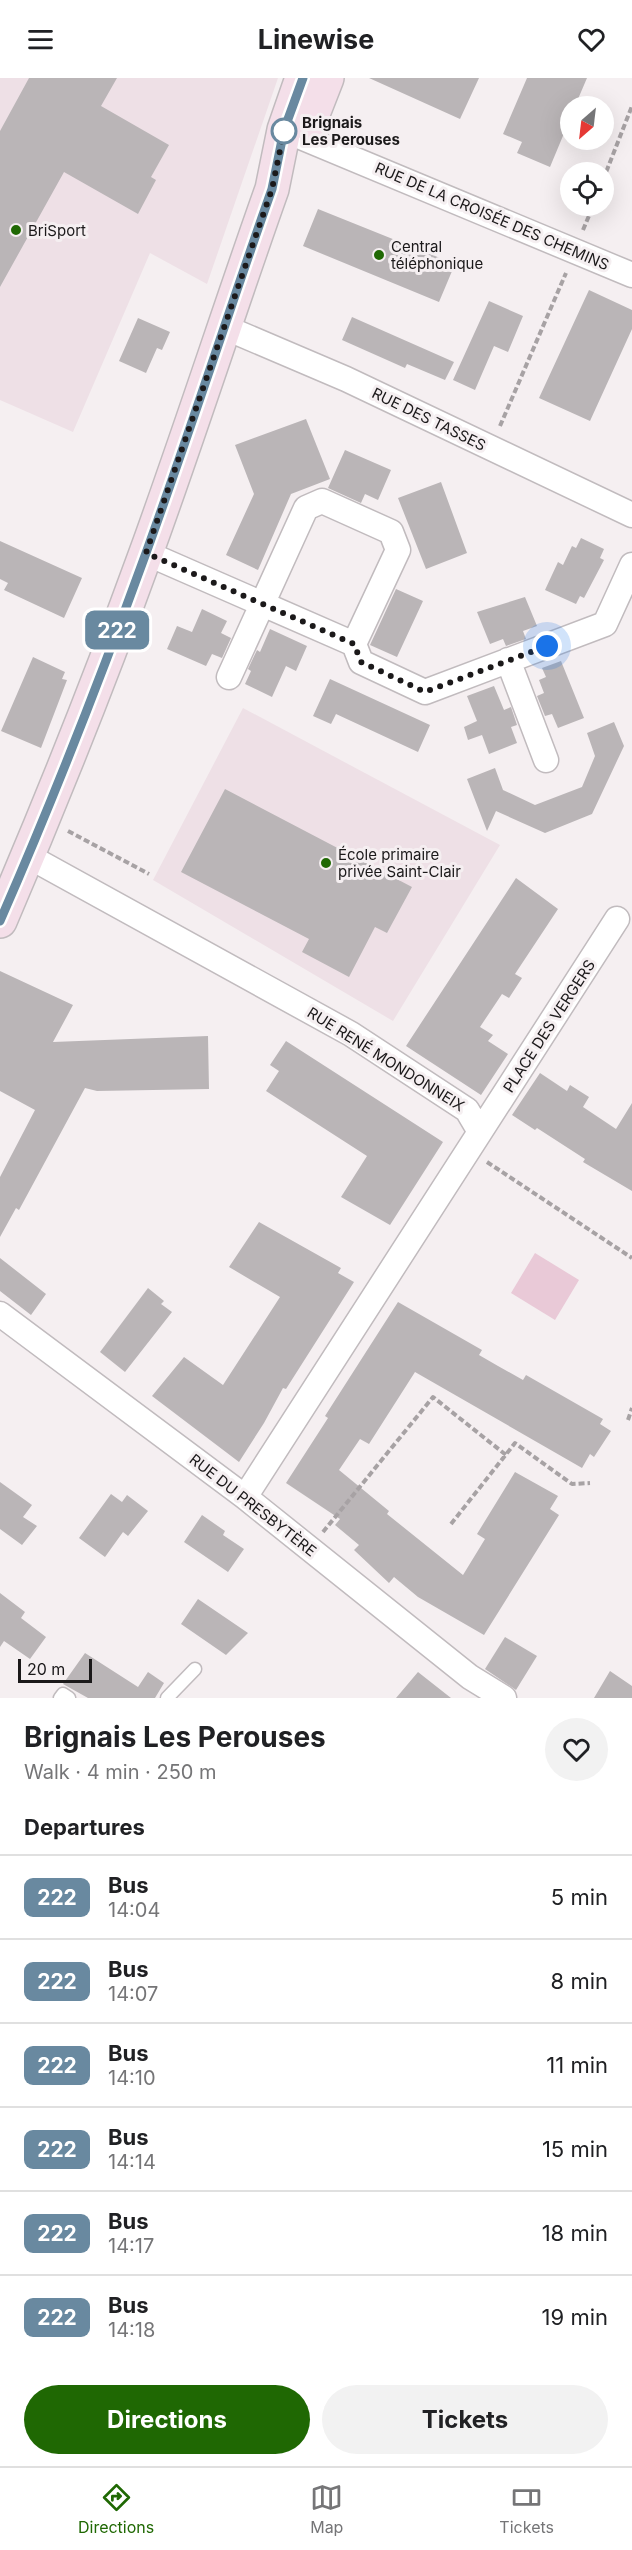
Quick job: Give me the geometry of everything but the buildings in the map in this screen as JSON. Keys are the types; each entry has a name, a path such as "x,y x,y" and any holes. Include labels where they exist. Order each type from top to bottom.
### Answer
{"main road":[{"path":"294,133 303,78"},
{"path":"0,921 28,856 146,553 274,182 294,133 327,78"}],"street":[{"name":"RUE DE LA CROISÉE DES CHEMINS","path":"294,133 632,275"},
{"name":"RUE DES TASSES","path":"224,327 346,379 632,515"},
{"path":"229,677 306,508 322,501 391,532 398,550 354,644"},
{"path":"146,553 354,644 361,662 425,692 605,624 632,566"},
{"path":"508,660 546,760"},
{"name":"RUE RENÉ MONDONNEIX","path":"28,856 351,1034 468,1110 475,1141"},
{"name":"PLACE DES VERGERS","path":"475,1141 617,919"},
{"path":"246,1497 475,1141"},
{"name":"RUE DU PRESBYTÈRE","path":"0,1314 246,1497 470,1677 504,1698"}],"lane":[{"path":"167,1698 195,1669"},
{"path":"60,1698 63,1694 69,1698"}],"path":[{"path":"610,162 632,106"},
{"path":"491,448 575,251"},
{"path":"43,818 149,874"},
{"path":"475,1141 632,1258"},
{"path":"310,1548 433,1397 506,1455"},
{"path":"628,1420 632,1408"},
{"path":"451,1524 515,1443 572,1484 590,1483"}],"shaded area":[{"path":"0,78 278,78 207,284 150,253 73,432 0,400"},
{"name":"École primaire privée Saint-Clair","path":"243,708 500,845 393,1021 153,880"},
{"path":"535,1253 579,1280 555,1320 511,1293"}],"bus line":[{"name":"222","path":"0,921 100,675 146,553 272,189 284,130 303,78"}],"place":[{"name":"Brignais Les Perouses","path":"284,131"},
{"name":"BriSport","path":"16,230"},
{"name":"Central téléphonique","path":"379,255"},
{"name":"École primaire privée Saint-Clair","path":"326,863"}],"route":[{"path":"284,131 272,189 146,553 354,644 361,662 425,692 547,646"}]}
